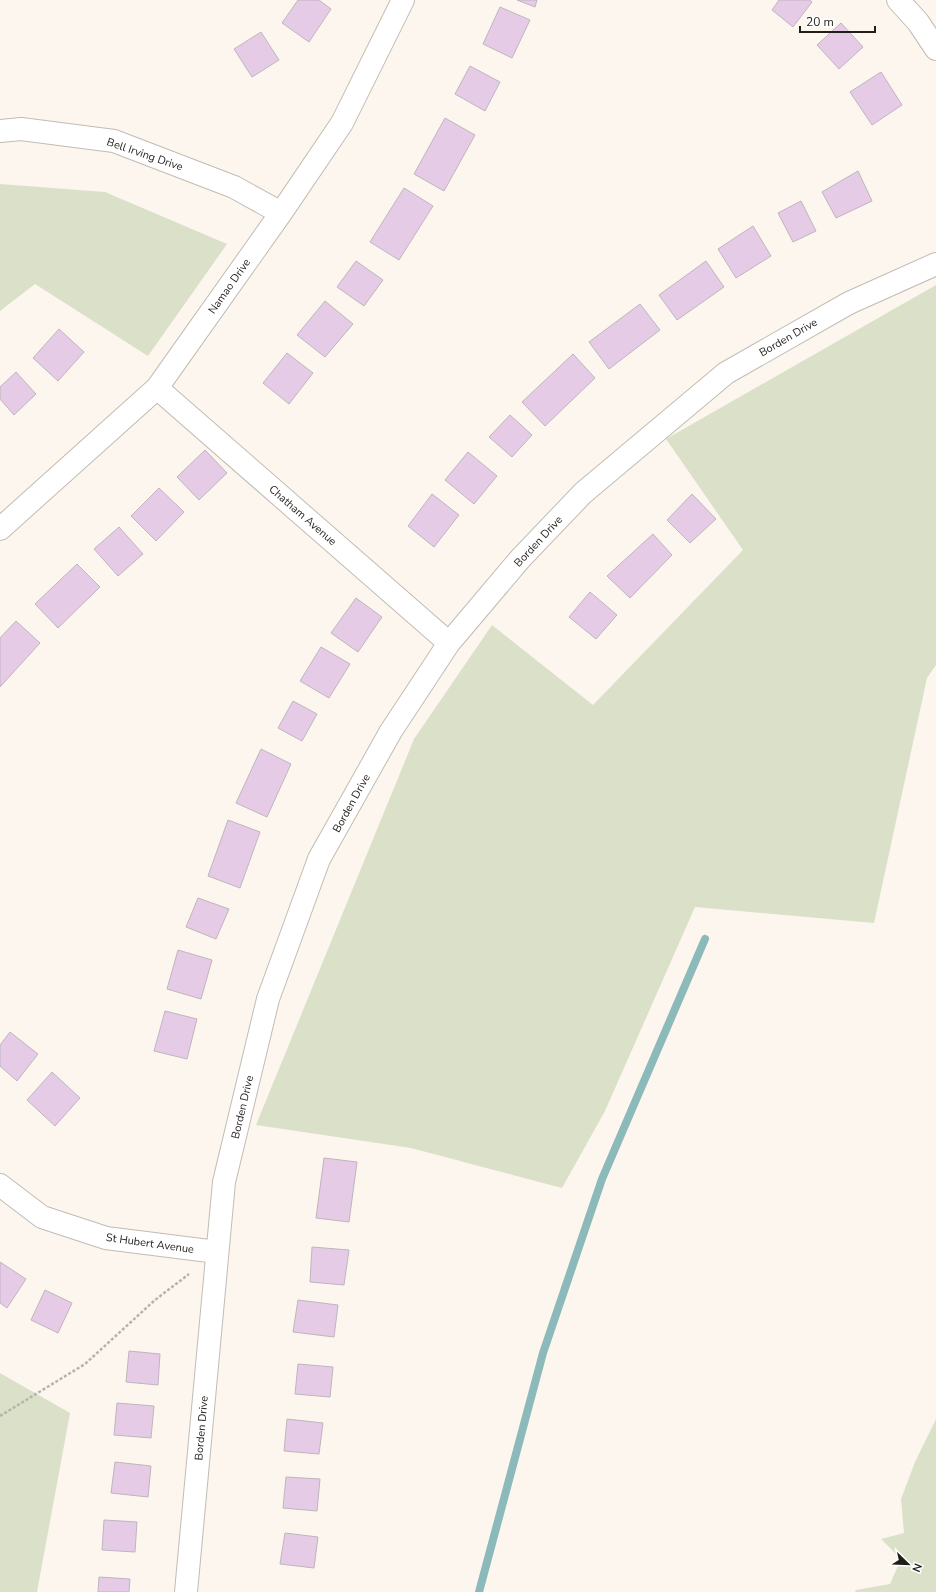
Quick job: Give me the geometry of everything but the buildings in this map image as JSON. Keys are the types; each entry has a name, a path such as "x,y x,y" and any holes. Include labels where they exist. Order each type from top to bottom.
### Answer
{"street":[{"name":"Namao Drive","path":"0,529 157,388 281,213 342,123 403,0"},
{"path":"898,0 918,22 936,48"},
{"name":"Bell Irving Drive","path":"0,131 21,129 114,141 234,187 281,213"},
{"name":"Borden Drive","path":"186,1592 224,1182 268,999 319,859 391,731 448,643 520,559 583,493 726,373 849,302 936,264"},
{"name":"Chatham Avenue","path":"157,388 448,643"},
{"name":"St Hubert Avenue","path":"0,1185 42,1217 106,1238 217,1252"}],"path":[{"path":"0,1416 85,1364 155,1300 217,1252"}],"green space":[{"path":"0,184 105,192 227,244 148,356 35,284 0,311"},
{"path":"936,285 936,665 927,678 874,923 695,907 605,1111 562,1188 411,1148 256,1125 414,739 492,625 593,705 743,550 666,439"},
{"path":"0,1373 70,1413 37,1592 0,1592"},
{"path":"936,1419 936,1592 855,1592 856,1590 890,1584 901,1559 881,1539 904,1533 901,1499 915,1462"}],"waterway":[{"path":"479,1592 543,1353 602,1179 705,939"}]}
